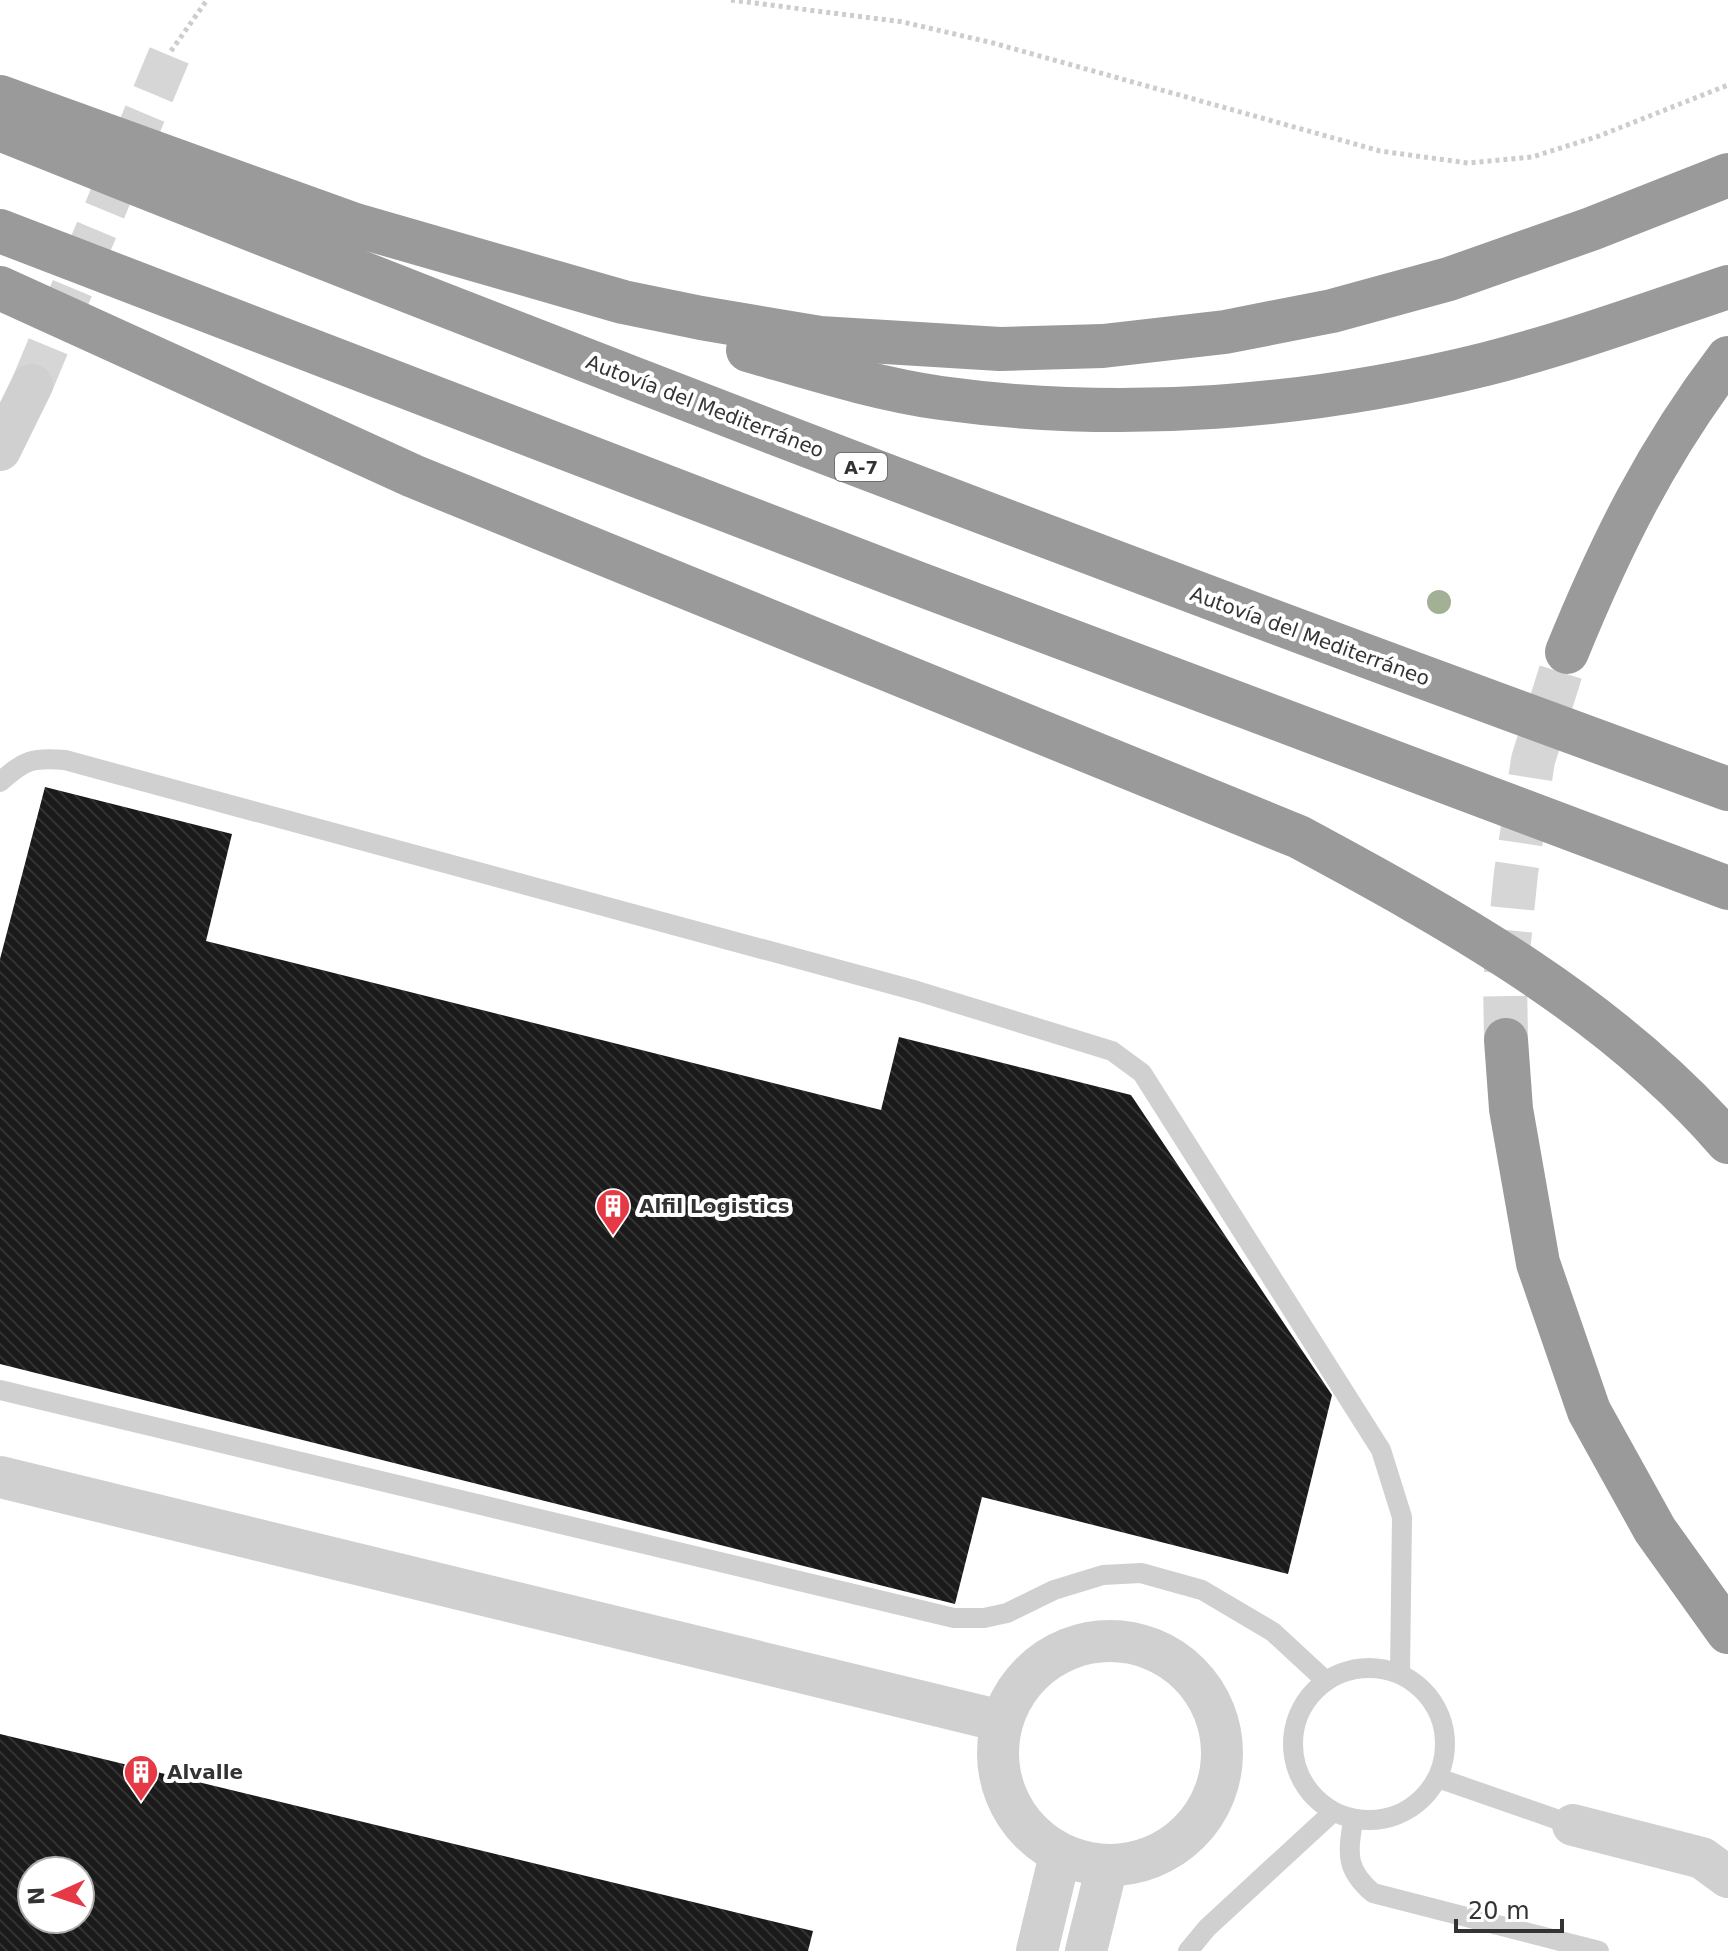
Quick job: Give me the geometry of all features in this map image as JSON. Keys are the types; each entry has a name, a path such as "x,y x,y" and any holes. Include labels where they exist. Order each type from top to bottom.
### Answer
{"highway":[{"path":"0,97 314,211 623,302 820,338 1000,349 1103,346 1225,332 1332,311 1449,279 1591,229 1728,175"},
{"name":"Autovía del Mediterráneo","path":"0,129 910,486 1304,635 1728,789"},
{"path":"0,231 897,577 1728,888"},
{"path":"472,260 615,312 833,375 940,398 1065,409 1179,409 1271,404 1390,385 1488,363 1728,287"},
{"path":"0,288 413,476 1299,837 1410,897 1558,991 1627,1043 1700,1109 1728,1142"},
{"path":"1567,652 1600,571 1645,480 1693,404 1728,358"},
{"path":"1506,1040 1511,1109 1538,1263 1589,1411 1655,1530 1728,1632"}],"street":[{"path":"0,450 32,385"},
{"path":"0,1477 1001,1721"},
{"path":"1122,1640 1152,1648 1179,1663 1201,1686 1216,1714 1223,1745 1221,1776 1210,1806 1192,1831 1167,1851 1138,1863 1107,1866 1083,1863 1060,1855 1035,1837 1014,1813 1001,1784 997,1752 1001,1721 1015,1692 1035,1668 1061,1650 1091,1641 1122,1640"},
{"path":"1573,1825 1702,1858 1728,1877"},
{"path":"1037,1951 1060,1855"},
{"path":"1086,1951 1107,1866"}],"lane":[{"path":"0,782 21,764 37,758 65,760 917,991 1112,1051 1142,1073 1381,1450 1402,1517 1400,1674"},
{"path":"0,1390 954,1618 996,1616 1054,1590 1103,1575 1141,1573 1202,1590 1273,1632 1326,1681"},
{"path":"1381,1668 1400,1674 1417,1685 1431,1700 1441,1718 1445,1738 1444,1758 1438,1778 1427,1795 1412,1808 1394,1817 1374,1821 1353,1820 1333,1812 1316,1799 1303,1783 1295,1764 1292,1745 1301,1709 1312,1693 1343,1672 1381,1668"},
{"path":"1438,1778 1573,1825"},
{"path":"1188,1951 1207,1928 1333,1812"},
{"path":"1353,1820 1349,1850 1351,1868 1360,1882 1373,1893 1599,1951"}],"path":[{"path":"204,0 171,51 204,0"},
{"path":"731,0 903,22 993,43 1380,151 1468,163 1532,157 1599,136 1728,85"}],"building":[{"name":"Alfil Logistics","path":"45,787 232,834 206,941 881,1110 899,1037 1131,1095 1332,1395 1288,1574 982,1497 955,1604 0,1364 0,959"},
{"name":"Alvalle","path":"0,1734 813,1931 808,1951 0,1951"}],"tunnel":[{"path":"32,385 171,51"},
{"path":"1506,1040 1505,981 1516,873 1533,760 1567,652"}],"place":[{"name":"Alfil Logistics","path":"613,1237"},
{"name":"Alvalle","path":"141,1803"}]}
